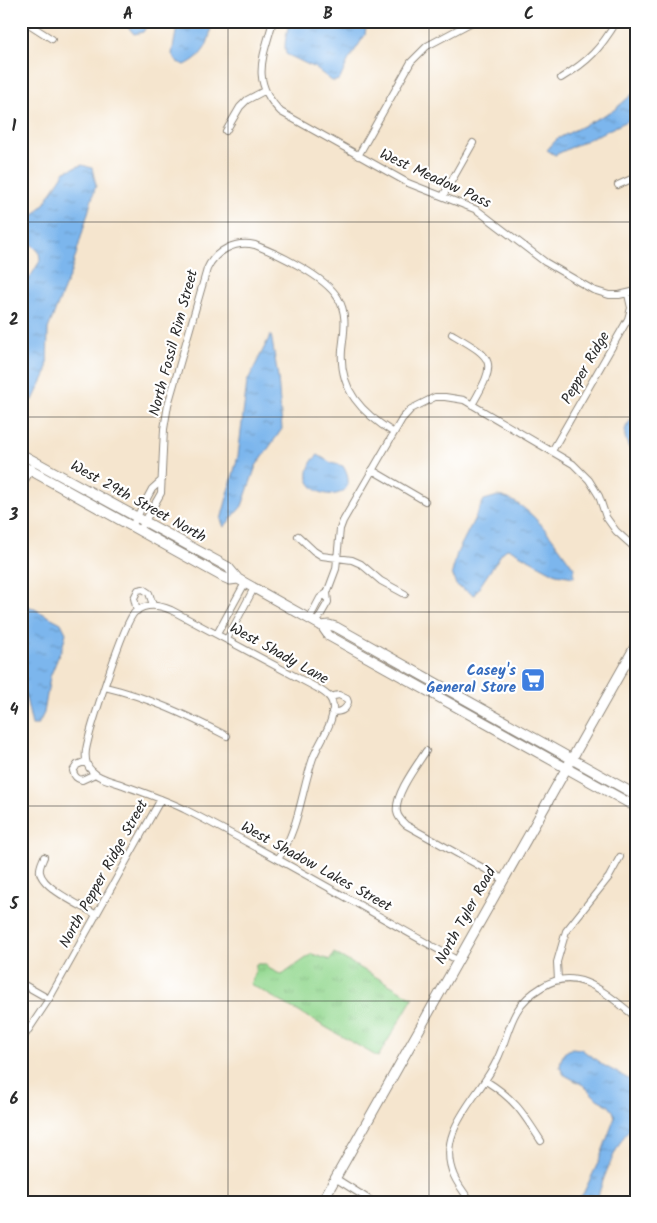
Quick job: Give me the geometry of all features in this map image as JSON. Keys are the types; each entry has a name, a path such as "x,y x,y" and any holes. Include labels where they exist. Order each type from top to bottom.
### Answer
{"main road":[{"name":"West 29th Street North","path":"22,459 136,528 223,577 241,581"},
{"name":"West 29th Street North","path":"33,466 141,519 228,567 241,581 316,623 329,636 636,807"},
{"name":"West 29th Street North","path":"316,623 336,627 456,696 636,795"},
{"name":"North Tyler Road","path":"324,1201 457,960 636,645"},
{"path":"451,704 456,696"}],"street":[{"path":"24,21 52,38"},
{"path":"226,131 240,107 247,100 264,91 261,74 262,63 272,21"},
{"path":"358,156 411,62 426,46 474,21"},
{"path":"561,78 581,66 597,51 617,21"},
{"name":"West Meadow Pass","path":"264,91 275,106 286,115 408,183 477,210 545,262 593,290 609,295 628,294 636,291"},
{"path":"443,196 473,143"},
{"path":"618,185 636,177"},
{"name":"North Fossil Rim Street","path":"136,528 141,519 155,504 161,493 164,430 168,405 207,269 210,262 223,249 249,243 255,245 320,278 331,287 339,299 344,313 345,328 342,367 351,393 356,402 373,420 394,433"},
{"name":"Pepper Ridge","path":"552,451 628,319 631,308 628,294"},
{"path":"452,334 479,349 485,356 488,364 487,379 472,405"},
{"path":"316,623 328,602 327,593 338,559 340,529 402,419 411,409 435,398 445,397 464,400 573,464 589,480 599,496 606,517 616,531 636,549"},
{"path":"21,487 33,466"},
{"path":"372,470 425,501"},
{"name":"North Fossil Rim Street","path":"141,519 146,499 152,489 162,480"},
{"path":"146,499 155,504"},
{"path":"298,536 322,556 352,560 362,564 381,581 405,594"},
{"path":"86,761 77,765 73,771 76,778 82,780 95,774 88,767 86,750 105,687 131,617 137,611 154,605 171,610 217,634 241,581"},
{"path":"227,639 254,588"},
{"path":"137,611 134,598 138,590 143,589 149,593 154,605"},
{"name":"West Shady Lane","path":"217,634 317,688 329,697 339,696 347,699 346,708 342,711 332,712"},
{"path":"105,687 152,702 227,736"},
{"path":"278,859 296,825 313,758 331,720 332,703 329,697"},
{"path":"426,751 397,801 397,811 400,819 406,825 503,879"},
{"name":"North Pepper Ridge Street","path":"21,1041 49,999 161,799 95,774"},
{"name":"West Shadow Lakes Street","path":"161,799 278,859 457,960"},
{"path":"558,980 557,962 566,931 609,877 620,856"},
{"path":"44,857 40,873 43,879 52,888 95,914"},
{"path":"471,1202 454,1177 450,1162 449,1147 453,1130 498,1060 516,1012 522,1003 546,985 558,980 573,980 589,983 604,992 635,1017"},
{"path":"21,983 49,999"},
{"path":"486,1081 504,1092 518,1107 541,1141"},
{"path":"335,1178 373,1202"}],"green space":[{"path":"334,953 413,998 378,1057 250,984 255,974 256,964 266,964 268,968 282,975 312,954 330,960"}],"water":[{"path":"132,21 150,21 143,32 134,34 129,28"},
{"path":"178,21 211,21 210,35 205,48 202,53 185,65 177,62 172,54"},
{"path":"289,21 348,22 366,27 365,35 348,61 340,79 332,81 315,68 286,54 285,42"},
{"path":"636,91 636,117 555,155 547,150 557,139 614,110"},
{"path":"82,165 92,168 96,185 71,272 48,329 47,371 33,400 21,398 21,292 40,261 39,252 25,238 22,229 44,204 65,171"},
{"path":"271,334 278,377 282,429 256,466 242,506 224,527 221,520 238,456 247,382"},
{"path":"636,416 636,459 629,448 625,431 630,421"},
{"path":"318,455 331,463 343,466 348,479 346,488 340,493 321,492 313,487 308,479 309,468 312,461"},
{"path":"498,496 521,506 541,525 574,568 574,577 556,574 508,548 502,553 474,595 456,585 452,573 457,553 484,500"},
{"path":"21,602 61,623 66,633 50,677 44,713 38,725 32,725 24,689 21,688"},
{"path":"572,1048 581,1049 603,1065 636,1083 636,1124 630,1128 618,1147 597,1202 574,1202 583,1194 598,1163 615,1117 608,1105 597,1099 583,1085 563,1074 560,1067 561,1060 564,1053"}],"place":[{"name":"Casey's General Store","path":"533,680"}]}
